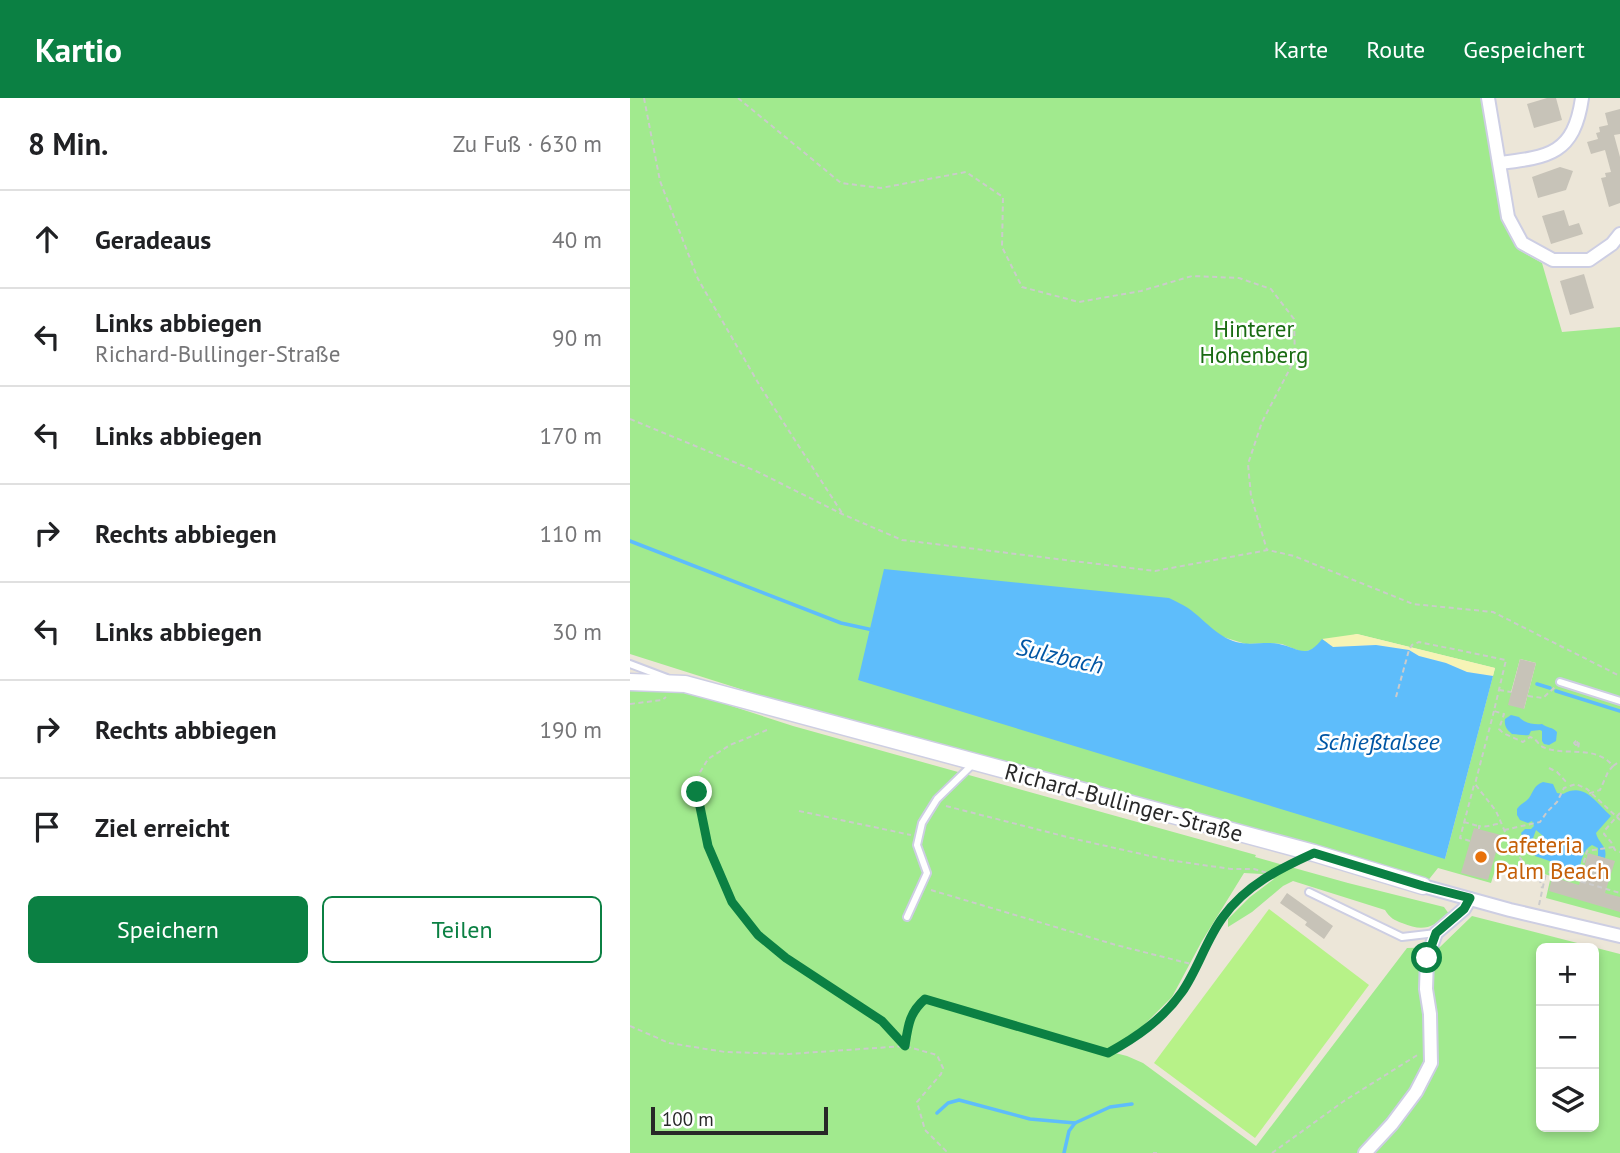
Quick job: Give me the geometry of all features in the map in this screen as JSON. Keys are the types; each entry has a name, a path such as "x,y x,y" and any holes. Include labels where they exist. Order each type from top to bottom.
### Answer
{"street":[{"path":"1488,98 1508,217 1522,243 1553,260 1589,260 1620,234"},
{"path":"1500,163 1543,156 1559,148 1571,135 1579,117 1582,98"},
{"path":"630,681 685,684"},
{"name":"Richard-Bullinger-Straße","path":"685,684 1314,853 1423,886 1620,936"},
{"path":"1365,1153 1416,1093 1431,1063 1430,1014 1426,989 1427,958 1436,933 1464,909 1470,898"}],"lane":[{"name":"Richard-Bullinger-Straße","path":"630,664 685,684"},
{"path":"1560,682 1620,701"},
{"path":"907,917 926,873 917,845 922,823 934,803 975,762"},
{"path":"1309,892 1402,937 1436,933"}],"path":[{"path":"644,98 660,181 698,279 760,386 842,514"},
{"path":"738,98 841,183 881,188 965,172 975,178 1003,197 1002,247 1022,287 1079,302 1141,291 1192,276 1239,278 1271,289 1294,319 1295,359 1262,422 1248,464 1251,496 1268,550"},
{"path":"630,419 758,472 842,514 902,540 1155,572 1268,550 1294,556 1413,604 1493,612 1620,676"},
{"path":"1396,697 1409,650 1419,642 1506,660 1460,838 1470,841"},
{"path":"1528,696 1543,698 1560,682"},
{"path":"1499,690 1511,692"},
{"path":"1494,711 1504,714 1499,729 1503,733 1523,742 1530,737 1539,745 1555,750 1578,750 1606,758 1613,766"},
{"path":"767,730 730,745 708,759 699,774 697,792 708,846 732,902 758,935 786,958 882,1021 905,1046"},
{"path":"1577,743 1576,745 1576,741 1579,744 1578,745 1576,746 1574,743 1576,741 1579,742 1578,750"},
{"path":"1587,794 1600,790 1608,772 1620,761"},
{"path":"1549,768 1557,772 1569,785"},
{"path":"1475,784 1496,811 1503,830 1525,865 1620,893"},
{"path":"1503,830 1540,822 1558,800 1561,791 1576,784 1592,793 1620,820"},
{"path":"934,803 1075,839 1168,859 1231,869 1254,869 1271,874"},
{"path":"799,811 919,837"},
{"path":"1620,813 1604,834 1620,852"},
{"path":"1464,822 1479,828 1501,824"},
{"path":"1578,881 1587,851 1613,847"},
{"path":"905,1046 908,1023 916,1006 925,999 1108,1053 1135,1038 1165,1013 1183,991 1223,917 1248,890 1271,874 1294,863"},
{"path":"1537,869 1542,889"},
{"path":"1536,916 1547,872"},
{"path":"921,887 1116,945 1196,965"},
{"path":"630,1026 669,1043 725,1052 789,1054 905,1046 937,1055 943,1068 941,1074 917,1102 925,1130 948,1153"},
{"path":"1272,1153 1344,1101 1432,1046"}],"green space":[{"name":"Hinterer Hohenberg","path":"630,98 1481,98 1494,160 1501,219 1519,250 1542,263 1562,332 1620,327 1620,918 1546,898 1551,876 1498,861 1491,883 1438,868 1426,883 800,708 630,654","holes":["1215,632 1246,644 1282,644 1302,652 1357,634 1495,668 1445,859","1520,659 1536,663 1524,709 1511,692"]},
{"path":"630,689 685,691 793,726 1348,883 1444,907 1449,914 1432,925 1422,928 1409,926 1394,920 1385,910 1293,881 1228,927 1228,919 1250,897 1274,879 1262,874 1244,873 1202,941 1172,997 1143,1026 1107,1051 1143,1063 1256,1146 1407,948 1440,947 1472,916 1577,943 1536,943 1536,1132 1599,1132 1599,949 1620,954 1620,1153 630,1153"},
{"path":"1269,909 1369,985 1255,1138 1154,1063"}],"sand":[{"path":"1357,634 1495,668 1493,676 1467,672 1409,650 1376,645 1333,647 1322,639"}],"water":[{"name":"Schießtalsee","path":"884,569 1169,598 1188,608 1222,636 1236,642 1274,643 1302,651 1311,649 1322,639 1333,647 1376,645 1409,650 1467,672 1493,676 1445,859 858,680"},
{"path":"1511,715 1554,729 1557,732 1556,741 1549,745 1544,744 1540,730 1531,731 1529,735 1512,734 1506,728 1505,721"},
{"path":"1543,782 1553,784 1557,793 1578,790 1584,792 1611,816 1596,833 1605,850 1605,858 1598,856 1598,848 1592,845 1584,853 1579,871 1535,856 1542,835 1536,830 1532,841 1523,839 1521,833 1534,826 1532,821 1528,823 1520,820 1517,809 1529,798 1535,787"}],"building":[{"path":"1556,98 1562,120 1534,128 1527,104"},
{"path":"1620,109 1620,134 1614,135 1620,157 1620,203 1609,207 1601,178 1606,177 1605,173 1611,172 1605,150 1591,154 1587,142 1598,139 1596,133 1600,132 1599,127 1608,125 1605,113"},
{"path":"1560,167 1573,171 1566,190 1538,198 1532,177"},
{"path":"1564,210 1569,226 1579,223 1583,234 1551,244 1542,216"},
{"path":"1584,274 1594,308 1570,315 1560,281"},
{"path":"1520,659 1536,663 1524,709 1508,705"},
{"name":"Cafeteria Palm Beach","path":"1474,828 1501,835 1488,880 1461,873"},
{"path":"1588,853 1615,861 1605,893 1620,897 1620,912 1549,891 1552,877 1579,885"},
{"path":"1287,893 1333,926 1324,939 1305,925 1307,922 1280,903"}],"waterway":[{"name":"Sulzbach","path":"630,541 841,623 873,630"},
{"name":"Sulzbach","path":"1537,684 1550,688"},
{"name":"Sulzbach","path":"1556,691 1620,711"},
{"path":"937,1113 948,1103 959,1100 1030,1119 1075,1123"},
{"path":"1064,1153 1069,1131 1075,1123 1110,1107 1132,1104"}],"place":[{"name":"Cafeteria Palm Beach","path":"1481,857"}],"route":[{"path":"697,792 708,846 732,902 758,935 786,958 882,1021 905,1046 908,1023 916,1006 925,999 1108,1053 1135,1038 1165,1013 1183,991 1223,917 1248,890 1273,872 1314,853 1470,898 1464,909 1436,933 1427,958"}]}
